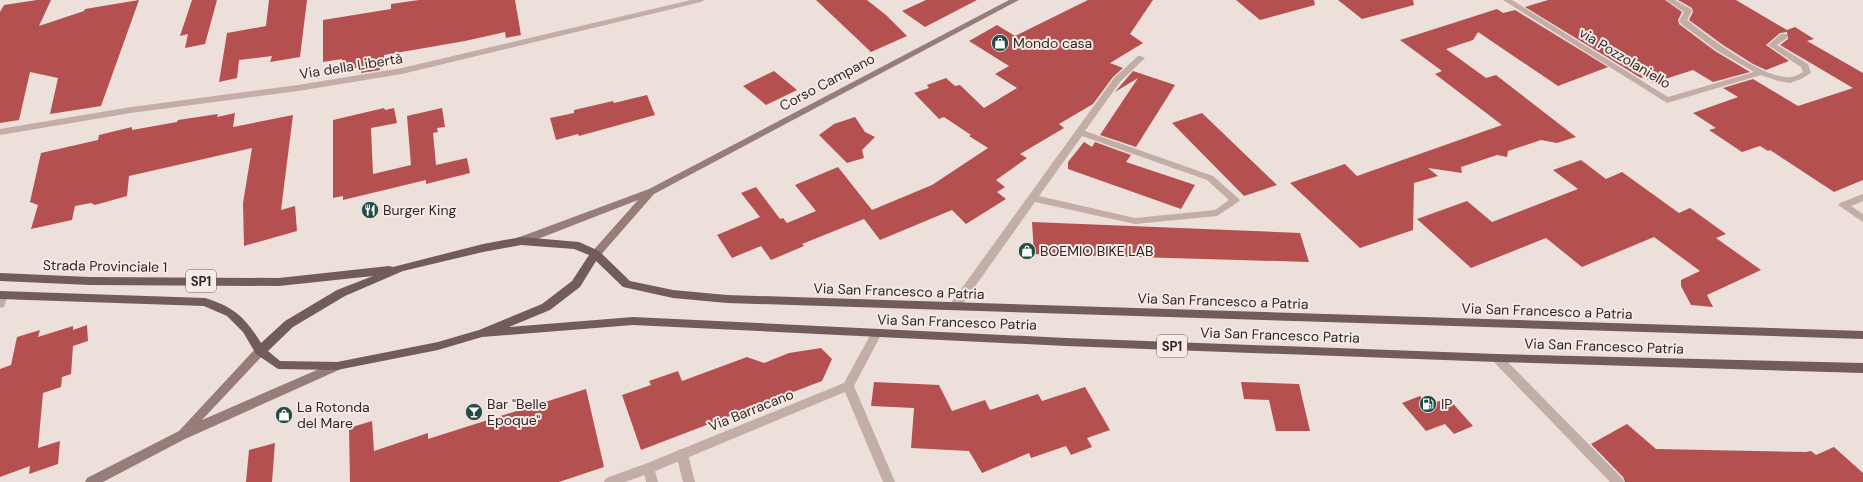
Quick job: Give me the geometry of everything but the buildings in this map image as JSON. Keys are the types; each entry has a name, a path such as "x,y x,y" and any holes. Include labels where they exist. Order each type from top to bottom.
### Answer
{"main road":[{"name":"Corso Campano","path":"652,191 1015,0"},
{"path":"521,241 652,191"},
{"path":"260,351 278,366 337,366 438,346 482,333 546,308 576,284 595,254 652,191"},
{"name":"Via San Francesco a Patria","path":"401,268 483,248 521,241 575,245 595,254 627,284 673,294 727,299 1863,335"},
{"path":"181,435 260,351 289,324 341,293 401,268"},
{"name":"Strada Provinciale 1","path":"0,277 90,281 279,282 401,268"},
{"name":"SP1","path":"0,298 205,302 231,313 247,329 260,351"},
{"name":"Via San Francesco Patria","path":"482,333 633,321 877,334 1497,358 1863,368"},
{"path":"91,482 181,435 337,366"}],"street":[{"name":"Via della Libertà","path":"0,132 130,110 298,88 402,71 701,0"},
{"name":"via Pozzolaniello","path":"1509,0 1667,100 1760,72"},
{"path":"1670,0 1688,11 1684,21 1702,36 1760,72 1790,80 1807,73 1806,66 1772,45 1784,36"},
{"path":"955,306 1117,80 1141,58"},
{"path":"1032,198 1135,221 1217,213 1235,200 1210,178 1080,132"},
{"path":"1863,197 1843,205 1863,219"},
{"path":"877,334 848,386 889,482"},
{"path":"1497,358 1618,482"},
{"name":"Via Barracano","path":"610,482 650,468 848,386"},
{"path":"682,454 688,482"},
{"path":"650,468 652,482"}],"place":[{"name":"Mondo casa","path":"1000,43"},
{"name":"Burger King","path":"370,210"},
{"name":"BOEMIO BIKE LAB","path":"1027,251"},
{"name":"IP","path":"1428,404"},
{"name":"Bar \"Belle Epoque\"","path":"474,412"},
{"name":"La Rotonda del Mare","path":"284,415"}]}
